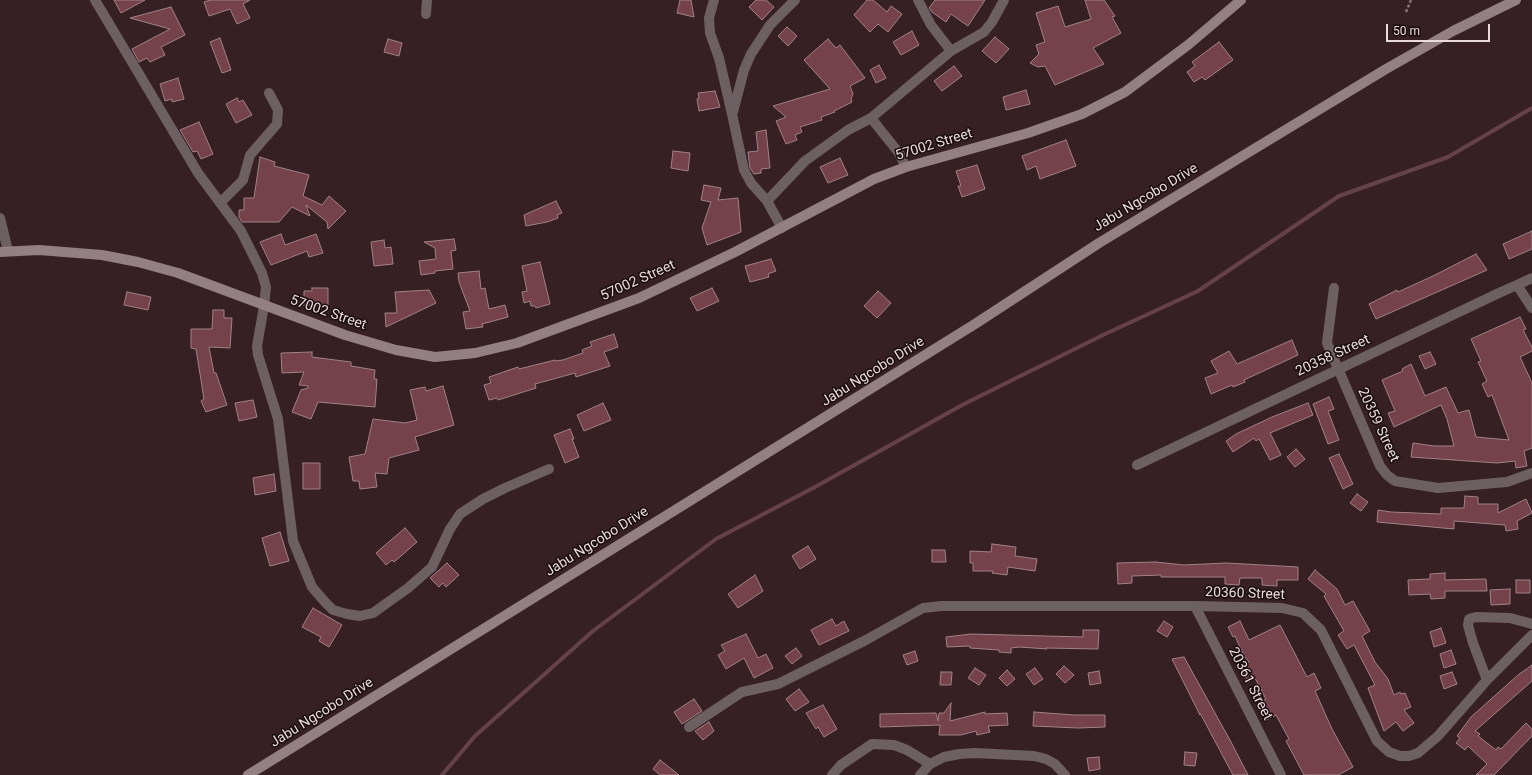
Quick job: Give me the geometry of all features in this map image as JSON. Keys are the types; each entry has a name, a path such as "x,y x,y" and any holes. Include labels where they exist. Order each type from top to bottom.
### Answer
{"main road":[{"name":"57002 Street","path":"4,252 47,251 102,256 138,262 178,274 345,335 409,354 435,357 462,356 518,343 639,298 782,228 874,179 906,167 1028,133 1082,114 1125,92 1156,70 1241,0"},
{"name":"Jabu Ngcobo Drive","path":"248,775 968,329 1099,243 1452,31 1516,0"}],"street":[{"path":"95,0 198,173 241,231 262,273 266,287 257,346 258,355 278,419 293,541 312,587 333,610 360,616 373,613 408,588 432,567 450,529 460,514 476,503 505,488 549,469"},
{"path":"426,14 427,0"},
{"path":"714,0 709,18 710,33 719,58 744,170 751,183 767,202 782,228"},
{"path":"732,114 744,70 751,54 770,25 795,0"},
{"path":"918,0 931,25 951,51"},
{"path":"767,202 805,161 848,130 871,118 951,51 984,32 992,22 1004,0"},
{"path":"220,203 244,180 250,155 277,124 278,110 269,93"},
{"path":"871,118 899,153 906,167"},
{"path":"0,218 4,252"},
{"name":"20358 Street","path":"1137,465 1518,286 1532,278"},
{"path":"1518,286 1532,308"},
{"name":"20359 Street","path":"1334,288 1327,343 1337,370 1380,466 1387,475 1395,481 1438,488 1507,482 1532,474"},
{"name":"20360 Street","path":"689,727 742,692 778,684 866,640 922,608 942,606 1195,606 1282,608 1294,610 1310,618 1322,630 1377,741 1389,752 1400,756 1418,753 1438,736 1487,680 1532,635"},
{"name":"20361 Street","path":"1195,606 1281,775"},
{"path":"1487,680 1473,643 1468,625 1469,619 1476,617 1510,618 1532,624"},
{"path":"832,775 842,765 872,744 883,743 901,747 930,764"},
{"path":"920,775 930,764 944,757 959,754 1034,756 1046,759 1055,764 1065,775"}],"path":[{"path":"1406,12 1411,0"}],"building":[{"path":"114,0 145,0 121,13"},
{"path":"210,0 250,0 243,4 250,18 237,24 230,9 209,16 204,2"},
{"path":"680,0 691,0 694,17 677,13"},
{"path":"756,0 766,0 774,7 762,20 749,7"},
{"path":"867,0 873,0 887,12 891,6 902,14 888,32 878,24 870,32 854,15"},
{"path":"935,0 985,0 968,26 951,14 946,22 932,12 929,8"},
{"path":"1085,0 1104,0 1115,16 1112,17 1121,33 1093,48 1104,64 1055,85 1045,66 1038,67 1030,63 1039,54 1036,45 1045,42 1036,13 1058,6 1065,27 1091,19"},
{"path":"171,7 185,35 161,47 165,55 150,62 147,58 139,62 132,49 170,29 130,18"},
{"path":"787,27 797,36 788,46 778,36"},
{"path":"912,31 919,45 901,55 893,42"},
{"path":"995,37 1009,49 996,63 982,51"},
{"path":"220,38 231,70 222,73 210,42"},
{"path":"388,39 402,43 399,56 384,52"},
{"path":"828,39 836,48 840,45 865,78 850,86 853,94 851,99 852,102 834,111 835,112 821,117 822,120 800,127 802,132 795,135 797,140 786,144 776,121 786,117 773,106 830,89 804,60"},
{"path":"1219,42 1233,60 1205,80 1202,77 1194,82 1187,72 1195,66 1192,62"},
{"path":"879,65 886,78 876,83 870,70"},
{"path":"954,66 962,76 942,91 934,81"},
{"path":"178,78 184,99 172,102 172,99 165,101 160,84"},
{"path":"1026,90 1030,104 1006,110 1003,97"},
{"path":"715,91 720,107 699,111 697,99 699,98 698,93"},
{"path":"237,98 239,102 243,100 252,115 236,123 226,104"},
{"path":"199,122 213,154 201,159 197,151 193,152 180,130"},
{"path":"766,130 770,168 761,169 761,173 754,174 750,168 748,152 758,151 756,132"},
{"path":"1066,140 1076,166 1040,179 1036,166 1027,170 1022,156"},
{"path":"673,151 690,153 688,171 671,168"},
{"path":"260,157 275,162 274,166 309,175 303,196 322,205 329,196 346,211 328,229 327,222 306,205 310,216 292,207 279,222 242,222 239,217 239,210 244,210 244,198 254,198"},
{"path":"840,158 848,175 828,183 820,167"},
{"path":"977,165 985,189 962,197 958,186 961,186 956,171"},
{"path":"704,185 721,188 718,200 738,198 741,232 707,245 702,228 711,202 701,200"},
{"path":"556,201 562,213 557,215 558,218 547,222 526,226 524,215"},
{"path":"1532,231 1532,249 1509,259 1503,244"},
{"path":"281,234 285,245 316,234 323,253 309,257 307,251 271,265 260,242"},
{"path":"454,239 456,250 451,251 453,269 435,271 435,273 421,275 419,261 436,259 435,248 424,242"},
{"path":"384,240 385,248 391,247 393,264 374,266 371,242"},
{"path":"1476,254 1487,270 1376,319 1369,304 1397,290 1398,292 1435,275"},
{"path":"771,259 776,271 768,274 769,277 750,282 745,266"},
{"path":"540,262 550,304 536,308 535,306 531,306 530,301 524,303 522,292 527,291 522,266"},
{"path":"479,271 481,289 485,288 489,309 505,305 508,317 482,324 483,327 466,329 463,312 470,311 459,282 458,273"},
{"path":"312,288 328,288 328,305 304,306 304,291 312,291"},
{"path":"712,288 719,301 697,311 690,298"},
{"path":"429,290 436,303 386,327 385,313 397,313 395,292"},
{"path":"878,291 891,303 877,318 864,306"},
{"path":"127,292 151,297 148,310 124,305"},
{"path":"213,310 224,310 224,318 232,318 230,348 209,347 214,373 216,373 227,405 206,412 201,401 204,399 196,349 191,348 191,329 212,329"},
{"path":"1520,317 1526,329 1523,330 1532,347 1532,351 1520,357 1532,383 1532,448 1524,451 1527,466 1516,468 1515,461 1497,463 1411,457 1413,443 1434,446 1454,446 1447,419 1441,405 1394,427 1388,413 1395,411 1382,380 1403,371 1402,369 1411,364 1425,396 1446,387 1458,413 1469,410 1476,437 1509,440 1492,395 1488,397 1482,384 1487,381 1478,362 1481,361 1471,339"},
{"path":"614,334 618,347 604,352 610,366 576,377 575,373 535,384 536,388 498,400 497,398 489,400 484,385 491,383 489,377 518,367 519,369 555,360 563,360 583,353 582,350 592,346 590,342"},
{"path":"1292,340 1298,355 1244,380 1245,382 1233,387 1232,385 1211,394 1205,378 1218,373 1211,361 1229,351 1237,364"},
{"path":"312,352 312,357 351,362 351,366 375,370 374,379 377,379 375,407 318,402 311,419 292,412 301,390 308,388 308,386 299,385 304,372 282,373 281,353"},
{"path":"1430,352 1436,364 1425,369 1419,356"},
{"path":"443,386 454,425 415,437 419,450 389,458 387,474 375,473 377,487 360,489 359,481 353,481 349,457 365,454 373,419 405,423 417,420 410,390 425,387 426,391"},
{"path":"1329,397 1334,409 1328,411 1339,440 1328,444 1313,404"},
{"path":"253,400 257,417 239,421 235,403"},
{"path":"603,403 611,420 584,431 577,415"},
{"path":"1308,403 1313,415 1270,433 1281,455 1270,460 1259,439 1256,441 1254,438 1233,452 1226,441 1236,434 1272,417"},
{"path":"570,429 579,457 565,463 554,435"},
{"path":"1296,449 1305,459 1295,467 1287,457"},
{"path":"1339,454 1353,484 1343,489 1329,458"},
{"path":"303,463 320,463 320,489 303,489"},
{"path":"274,474 276,491 255,495 253,478"},
{"path":"1357,494 1368,502 1361,511 1350,503"},
{"path":"1465,496 1478,497 1478,504 1498,504 1498,513 1526,499 1532,513 1517,521 1518,529 1506,531 1505,525 1454,521 1454,529 1377,522 1378,510 1441,514 1441,508 1464,508"},
{"path":"405,528 417,542 394,562 392,560 386,565 376,553"},
{"path":"280,532 289,561 270,566 262,538"},
{"path":"992,544 1016,547 1015,556 1037,559 1035,571 1008,567 1007,575 992,573 993,571 973,571 973,563 970,563 970,551 991,552"},
{"path":"808,546 816,559 800,569 792,556"},
{"path":"932,550 945,550 946,562 932,562"},
{"path":"1155,562 1184,565 1226,563 1298,567 1298,580 1277,580 1277,586 1262,585 1262,578 1240,578 1239,585 1225,584 1225,577 1161,577 1161,575 1132,576 1132,583 1118,584 1117,563"},
{"path":"447,563 459,575 446,587 443,583 439,587 430,578"},
{"path":"1315,570 1337,589 1345,605 1353,601 1370,631 1362,636 1375,662 1388,679 1394,695 1400,692 1401,694 1405,693 1411,707 1404,710 1414,723 1403,731 1396,722 1384,731 1368,688 1375,685 1354,645 1347,649 1338,635 1344,631 1324,596 1326,594 1308,579"},
{"path":"1445,573 1445,580 1486,579 1487,591 1445,591 1445,598 1431,599 1430,594 1409,595 1408,580 1430,579 1430,574"},
{"path":"755,575 763,591 738,608 728,594"},
{"path":"1516,580 1530,580 1530,593 1516,593"},
{"path":"1510,589 1510,604 1491,605 1490,590"},
{"path":"313,608 342,625 329,647 319,641 321,637 302,627"},
{"path":"832,619 836,626 844,621 849,631 819,645 811,630"},
{"path":"1164,621 1173,627 1167,637 1157,631"},
{"path":"1240,621 1249,640 1280,625 1307,677 1314,673 1321,688 1315,691 1332,729 1353,767 1338,775 1304,775 1286,741 1289,739 1276,715 1267,720 1259,703 1266,699 1255,678 1248,682 1240,667 1249,662 1244,656 1235,636 1233,637 1228,627"},
{"path":"1441,628 1446,643 1434,647 1430,632"},
{"path":"1083,630 1099,630 1098,649 1046,648 1047,649 1020,647 1011,648 1011,653 999,652 999,650 970,648 970,646 947,647 946,637 971,634 1083,637"},
{"path":"746,634 758,658 766,654 773,668 754,678 744,658 726,669 718,655 725,651 721,645"},
{"path":"796,648 802,656 792,664 785,656"},
{"path":"1451,650 1456,664 1444,668 1440,654"},
{"path":"915,651 918,661 907,665 903,655"},
{"path":"1184,657 1248,775 1233,775 1200,713 1200,715 1172,659"},
{"path":"1532,665 1532,681 1475,731 1480,734 1478,736 1496,750 1498,747 1501,749 1526,723 1532,729 1532,736 1494,775 1476,775 1487,764 1468,746 1465,750 1456,743 1460,738 1457,736 1471,717 1518,675"},
{"path":"1064,666 1074,675 1065,683 1056,674"},
{"path":"975,668 986,675 979,685 968,678"},
{"path":"1035,668 1043,679 1034,685 1026,674"},
{"path":"1007,670 1015,679 1007,686 999,678"},
{"path":"1099,671 1101,683 1090,685 1088,673"},
{"path":"941,672 952,672 951,685 940,685"},
{"path":"1452,672 1457,684 1444,689 1440,676"},
{"path":"799,689 809,702 795,711 786,699"},
{"path":"694,699 702,711 682,724 674,712"},
{"path":"951,703 950,721 985,712 985,714 1007,713 1008,725 988,726 990,732 977,735 976,731 961,735 939,735 940,725 880,727 880,714 936,713 938,721 939,713 944,713"},
{"path":"823,705 837,729 824,737 818,727 816,729 806,713"},
{"path":"1034,712 1074,715 1105,715 1105,727 1078,728 1033,726"},
{"path":"709,722 714,731 703,740 695,731"},
{"path":"1185,752 1197,753 1195,766 1184,765"},
{"path":"1099,757 1100,769 1089,771 1087,758"},
{"path":"660,760 679,775 660,775 653,769"}],"waterway":[{"path":"442,775 475,736 593,631 716,539 815,487 964,404 1103,335 1198,291 1339,196 1448,157 1532,108"}]}
